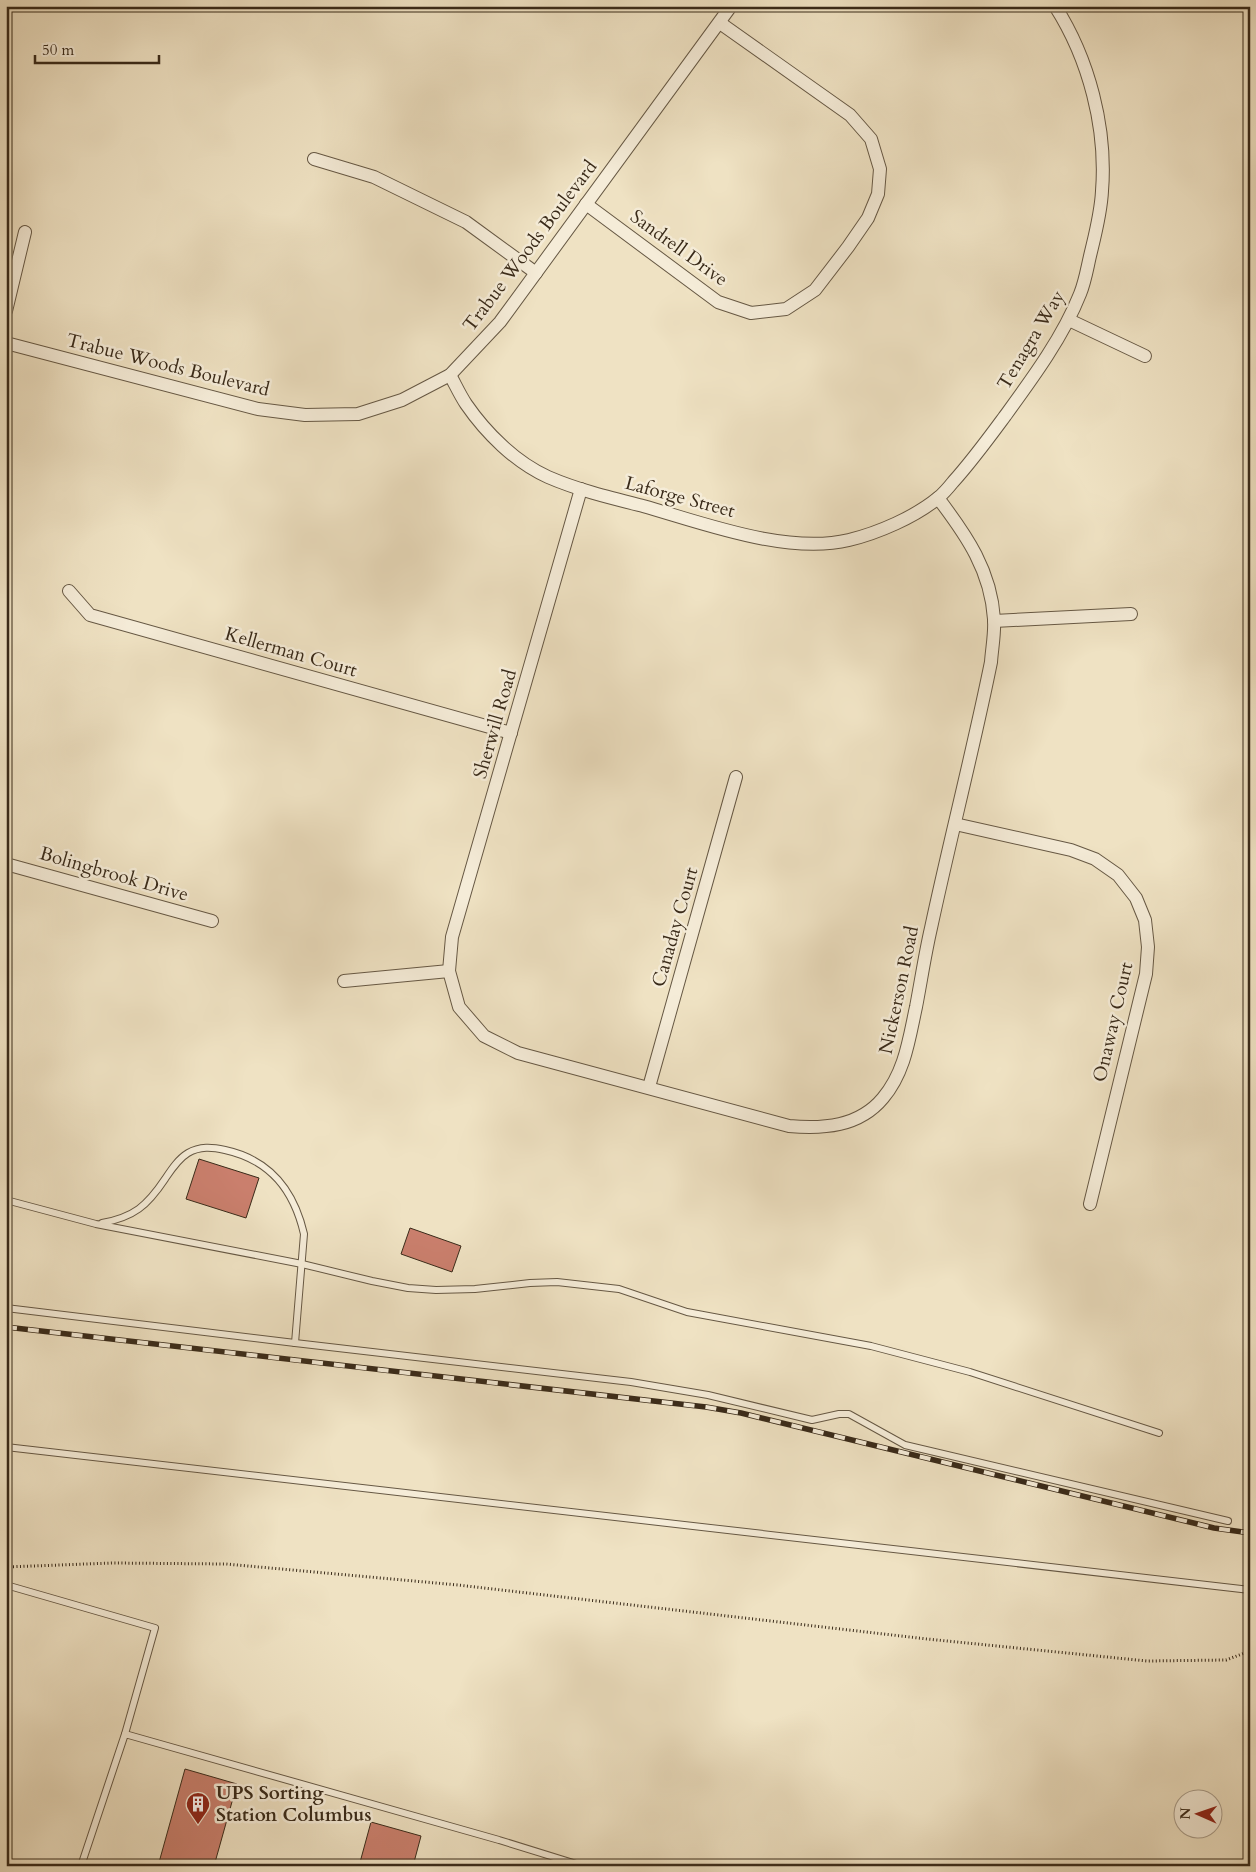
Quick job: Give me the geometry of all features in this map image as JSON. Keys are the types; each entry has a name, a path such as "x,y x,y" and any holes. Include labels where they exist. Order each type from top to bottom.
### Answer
{"street":[{"name":"Trabue Woods Boulevard","path":"6,343 258,409 305,415 358,414 402,400 450,374 500,322 731,6"},
{"name":"Tenagra Way","path":"938,498 972,462 1013,405 1069,320 1082,291 1095,236 1102,191 1102,142 1093,97 1081,56 1055,6"},
{"name":"Sandrell Drive","path":"586,204 718,302 751,313 786,309 815,290 848,247 868,218 878,194 880,169 870,139 850,115 720,22"},
{"path":"314,159 374,177 466,222 536,274"},
{"path":"6,311 25,232"},
{"path":"1069,320 1145,356"},
{"name":"Laforge Street","path":"450,374 465,403 501,445 520,461 546,476 581,489 746,535 785,542 817,544 847,541 876,532 909,517 938,498"},
{"name":"Sherwill Road","path":"449,971 452,937 581,489"},
{"name":"Nickerson Road","path":"449,971 459,1007 484,1036 518,1053 789,1126 814,1128 839,1126 861,1116 882,1100 896,1080 906,1055 931,929 991,662 994,621 991,591 980,560 938,498"},
{"name":"Kellerman Court","path":"69,591 90,615 512,733"},
{"path":"994,621 1131,614"},
{"name":"Canaday Court","path":"649,1087 736,776"},
{"name":"Onaway Court","path":"955,824 1071,850 1095,859 1118,875 1136,898 1145,920 1148,947 1146,974 1090,1204"},
{"name":"Bolingbrook Drive","path":"6,864 212,921"},
{"path":"344,981 449,971"}],"lane":[{"path":"96,1224 120,1220 138,1210 154,1196 178,1161 188,1154 206,1147 239,1153 254,1159 268,1169 288,1192 300,1218 304,1234 294,1343"},
{"path":"6,1200 96,1224 302,1264 408,1288 436,1290 475,1289 557,1282 618,1289 687,1312 871,1346 970,1372 1159,1433"},
{"path":"6,1308 631,1382 708,1395 812,1420 848,1414 858,1417 905,1445 1228,1521"},
{"path":"6,1447 1250,1590"},
{"path":"6,1585 155,1628 125,1734 81,1866"},
{"path":"125,1734 584,1866"}],"path":[{"path":"6,1567 113,1563 226,1564 458,1585 927,1639 1148,1662 1226,1660 1250,1650"}],"building":[{"path":"199,1159 259,1178 246,1218 186,1199"},
{"path":"410,1228 461,1246 452,1272 401,1254"},
{"name":"UPS Sorting Station Columbus","path":"185,1769 237,1784 214,1866 158,1866"},
{"name":"UPS Sorting Station Columbus","path":"371,1822 421,1836 413,1866 359,1866"}],"railway":[{"path":"6,1327 706,1407 741,1413 1214,1528 1250,1533"}],"place":[{"name":"UPS Sorting Station Columbus","path":"198,1825"}]}
